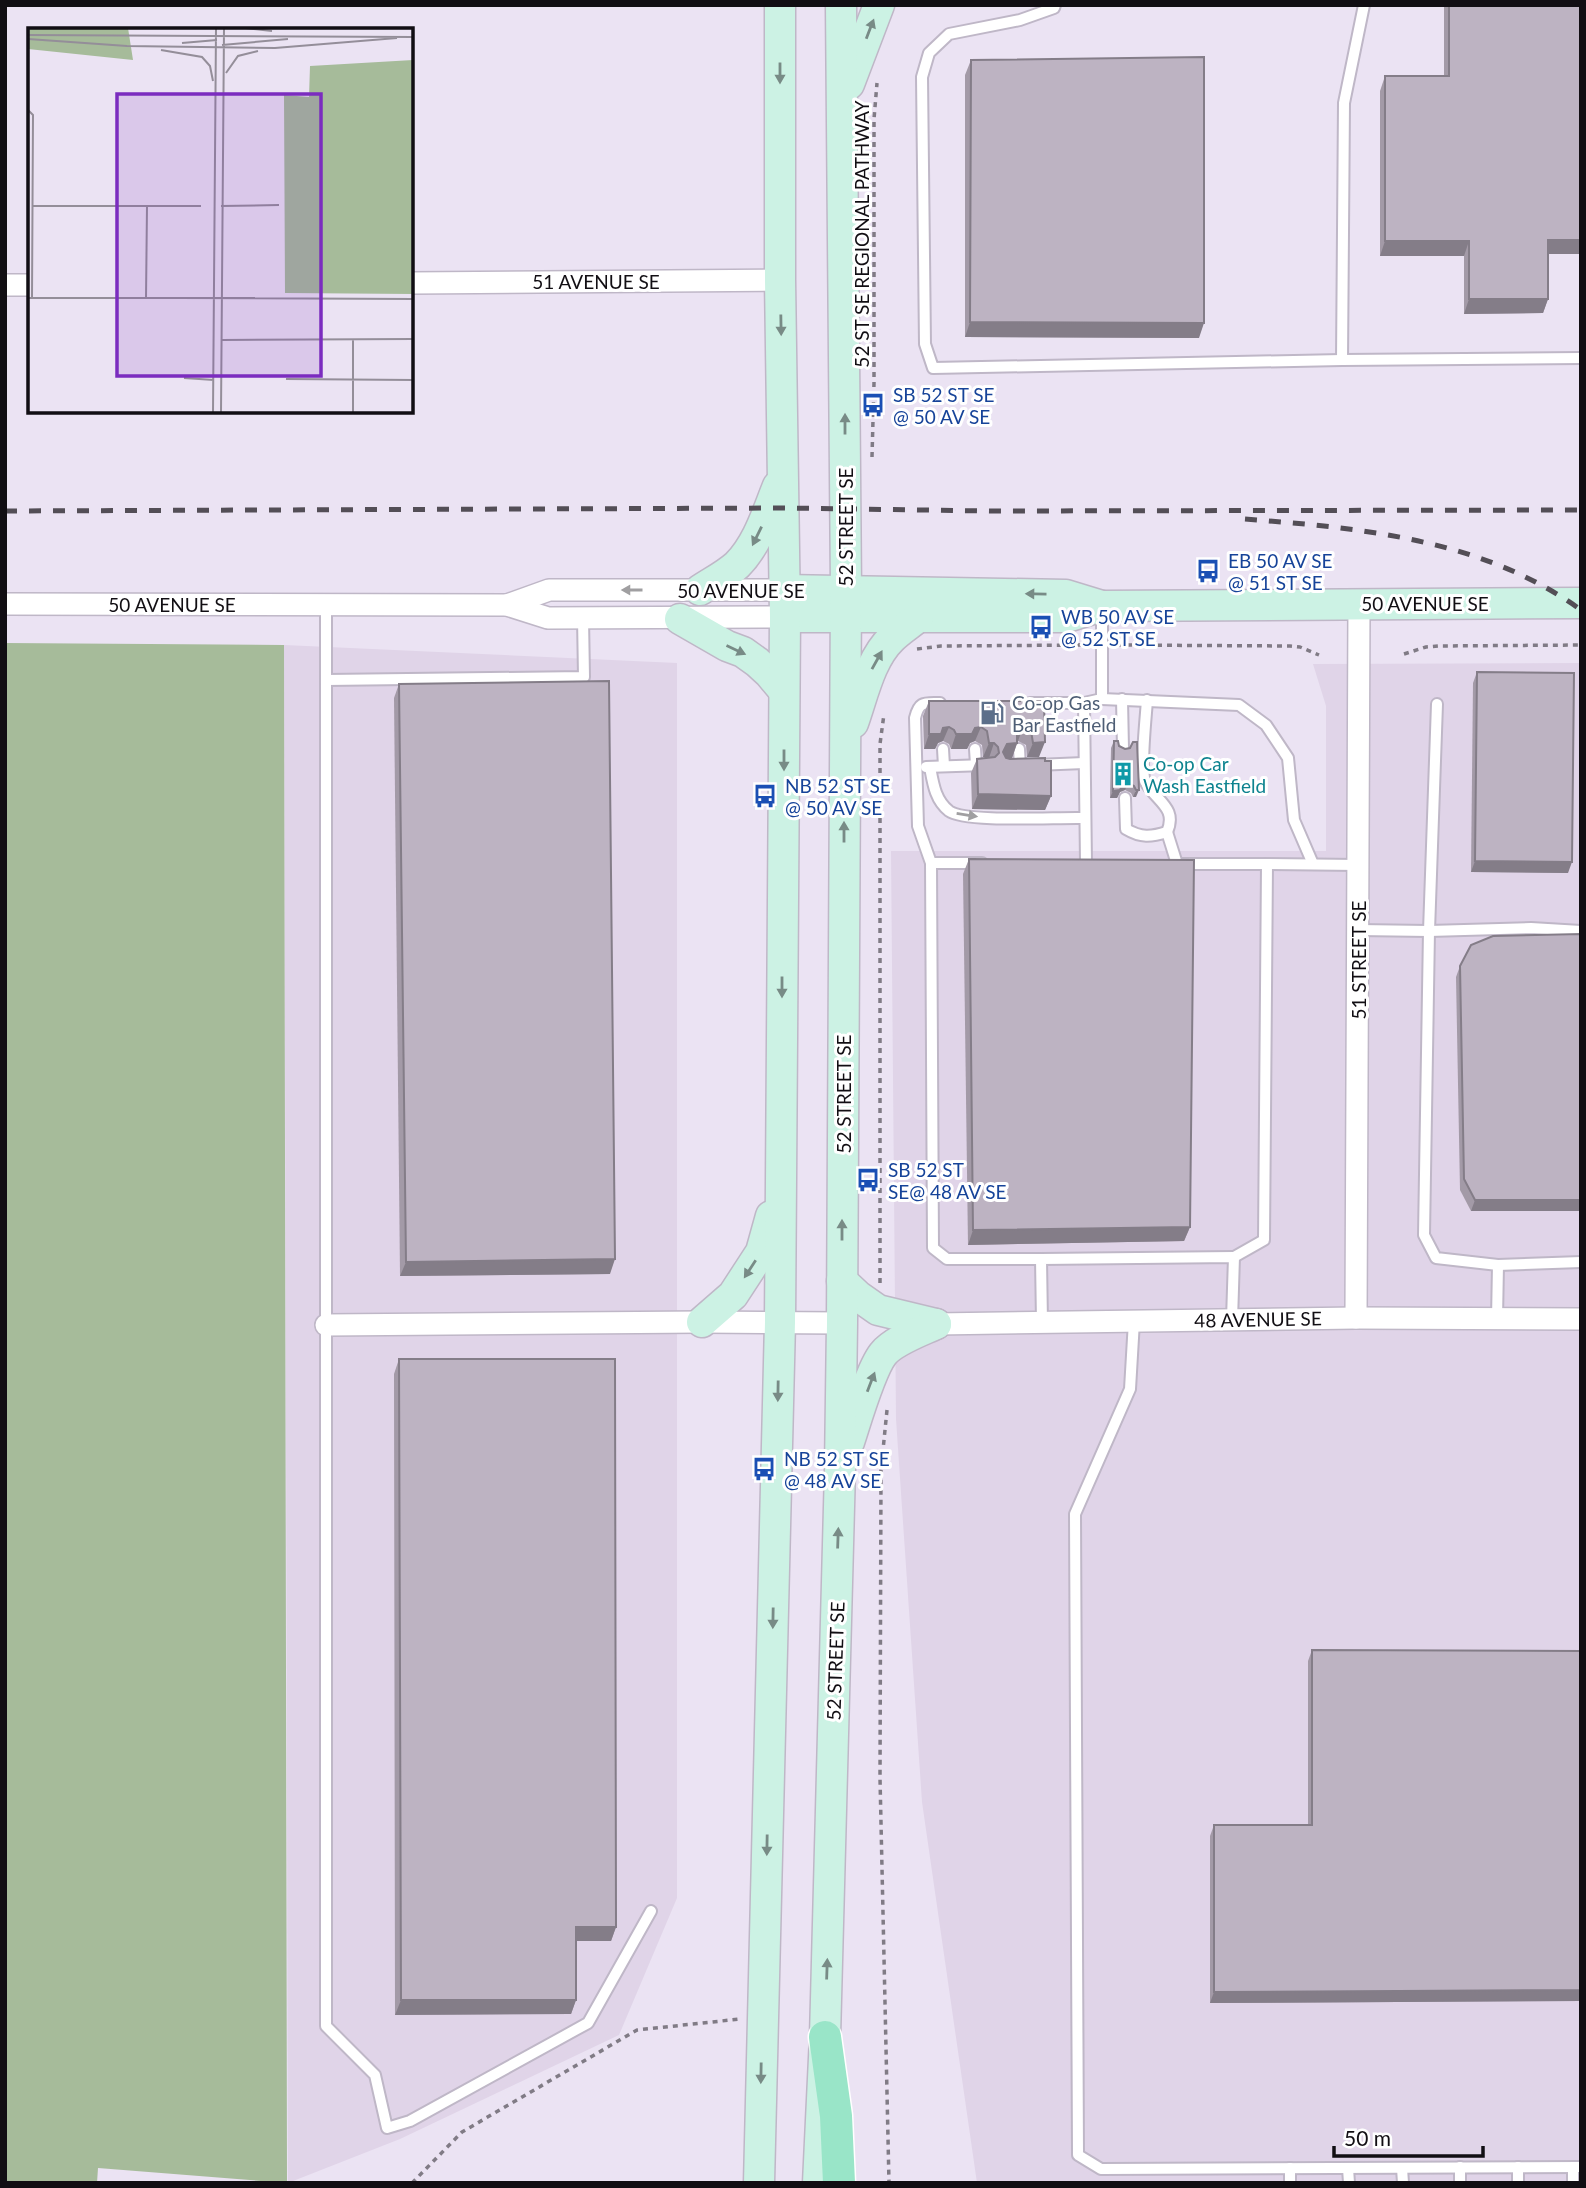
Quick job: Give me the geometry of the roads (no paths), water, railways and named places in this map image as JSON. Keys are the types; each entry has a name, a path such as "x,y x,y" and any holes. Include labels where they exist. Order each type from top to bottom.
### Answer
{"main road":[{"path":"759,2183 780,1322 784,604 780,5"},
{"name":"52 STREET SE","path":"818,2183 825,2037 842,1323 845,604 841,5"},
{"path":"843,97 879,5"},
{"path":"700,590 736,565 755,541 783,473"},
{"name":"50 AVENUE SE","path":"784,604 1066,595 1102,606"},
{"name":"50 AVENUE SE","path":"845,604 918,617 1067,617 1102,606 1581,603"},
{"path":"844,746 876,660 891,639 918,617"},
{"path":"680,619 757,662 784,691"},
{"path":"702,1322 733,1295 761,1252 781,1182"},
{"path":"842,1281 878,1310 936,1324"},
{"path":"840,1469 883,1353 904,1339 936,1324"},
{"path":"825,2037 836,2116 839,2183"}],"street":[{"name":"51 AVENUE SE","path":"413,282 780,280"},
{"path":"5,285 28,285"},
{"name":"50 AVENUE SE","path":"507,605 549,590 700,590 784,604"},
{"name":"51 STREET SE","path":"1356,1318 1359,603"},
{"name":"50 AVENUE SE","path":"5,604 507,605 548,618 680,619 784,604"},
{"name":"48 AVENUE SE","path":"936,1324 1356,1318 1581,1319"},
{"path":"326,1325 842,1323"}],"lane":[{"path":"1055,5 1054,8 1020,20 949,34 929,53 922,77 925,344 933,368 1581,358"},
{"path":"1342,360 1345,103 1364,5"},
{"path":"326,605 326,2026 375,2075 387,2127 410,2121 588,2023 652,1911"},
{"path":"1102,606 1102,699"},
{"path":"326,680 584,677 583,618"},
{"path":"1017,703 1084,703 1122,699 1239,705 1266,725 1288,758 1294,820 1312,864"},
{"path":"1122,699 1123,749"},
{"path":"1147,700 1144,778 1153,793 1169,810 1171,823 1167,832 1177,864"},
{"path":"943,716 948,703 924,703 917,708 915,718 918,826 931,863 933,1248 947,1259 1234,1257 1264,1240 1267,864"},
{"path":"1084,703 1086,863"},
{"path":"1437,704 1429,932 1424,1235 1436,1258 1498,1265 1581,1262"},
{"path":"943,749 944,766"},
{"path":"916,767 981,765 975,749"},
{"path":"1019,749 1020,766"},
{"path":"1005,766 1084,763"},
{"path":"929,767 939,801 951,813 973,817 1084,818"},
{"path":"1125,798 1126,829 1136,835 1152,837 1167,832"},
{"path":"931,863 996,863"},
{"path":"1073,863 1099,863"},
{"path":"1164,863 1358,864"},
{"path":"1358,930 1429,932 1531,928 1581,931"},
{"path":"1232,1320 1234,1257"},
{"path":"1041,1259 1042,1322"},
{"path":"1497,1319 1498,1265"},
{"path":"1135,1321 1130,1389 1075,1514 1078,2155 1101,2169 1577,2167 1573,2183"},
{"path":"1460,2167 1460,2183"},
{"path":"1518,2167 1518,2183"},
{"path":"1176,2183 1177,2168"},
{"path":"1237,2168 1237,2183"},
{"path":"1290,2168 1290,2183"},
{"path":"1348,2168 1349,2183"},
{"path":"1402,2168 1403,2183"},
{"path":"1120,2169 1120,2183"}],"railway":[{"path":"5,511 784,508 989,511 1581,510"},
{"path":"1245,519 1376,533 1462,552 1543,586 1581,610"}],"place":[{"name":"SB 52 ST SE @ 50 AV SE","path":"873,405"},
{"name":"EB 50 AV SE @ 51 ST SE","path":"1208,571"},
{"name":"WB 50 AV SE @ 52 ST SE","path":"1041,627"},
{"name":"Co-op Gas Bar Eastfield","path":"992,713"},
{"name":"Co-op Car Wash Eastfield","path":"1123,774"},
{"name":"NB 52 ST SE @ 50 AV SE","path":"765,796"},
{"name":"SB 52 ST SE@ 48 AV SE","path":"868,1180"},
{"name":"NB 52 ST SE @ 48 AV SE","path":"764,1469"}]}
